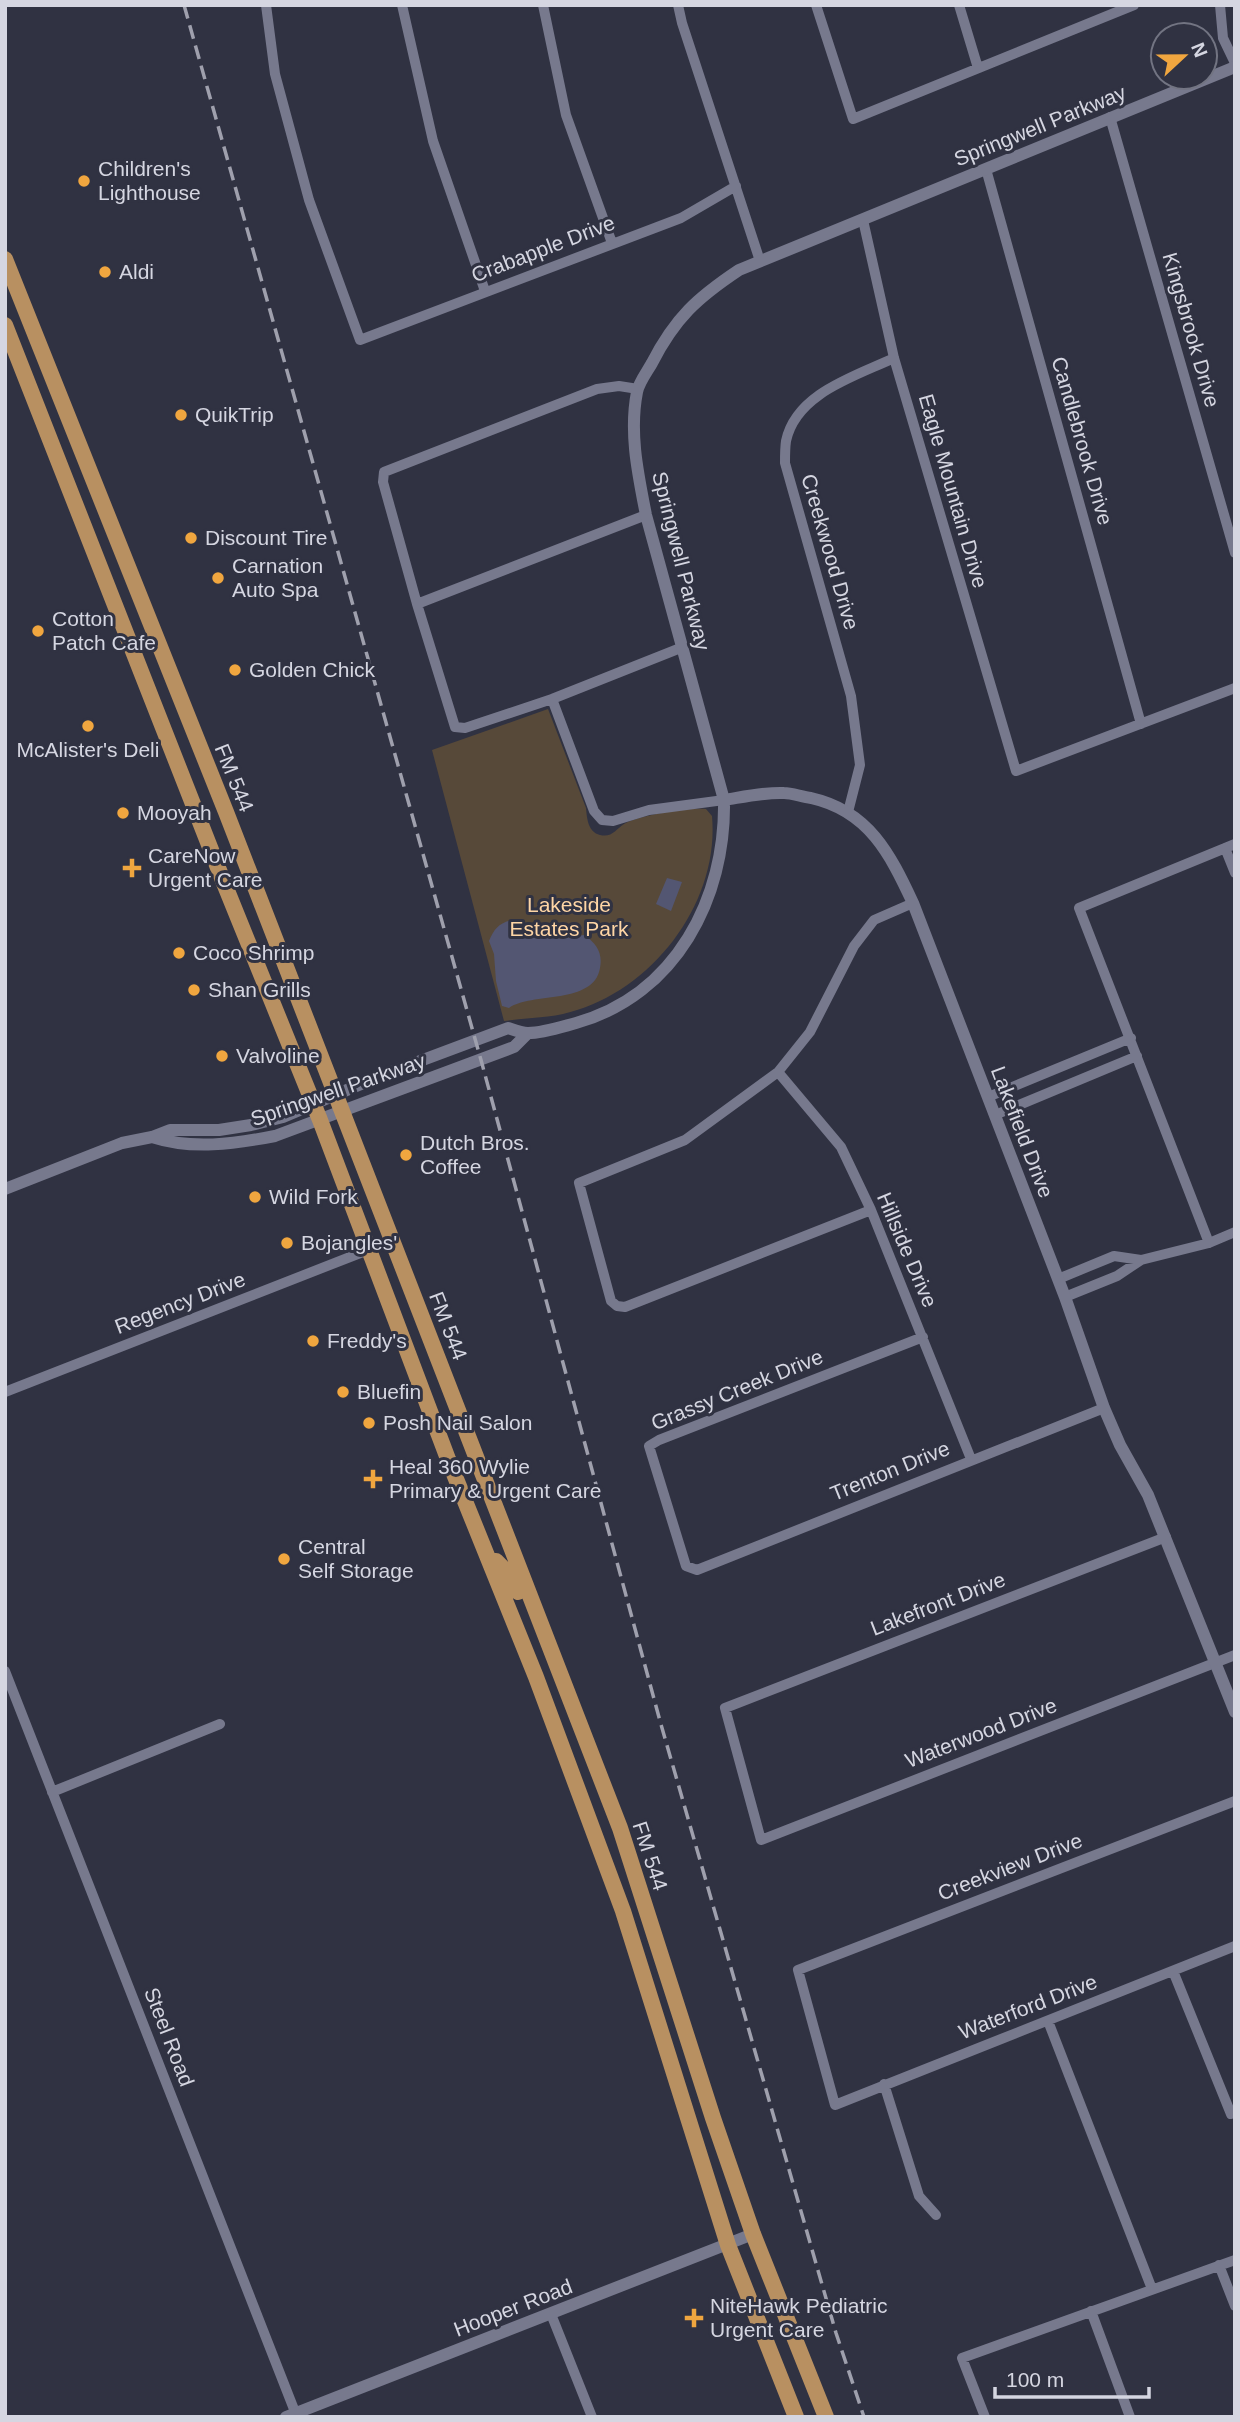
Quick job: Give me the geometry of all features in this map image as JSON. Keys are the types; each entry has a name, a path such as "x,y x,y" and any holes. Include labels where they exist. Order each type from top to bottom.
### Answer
{"main road":[{"name":"FM 544","path":"5,259 248,872 620,1828 753,2234 826,2417"},
{"name":"FM 544","path":"5,325 223,883 320,1120 418,1380 536,1677 622,1911 728,2245 796,2417"},
{"path":"39,410 62,402"},
{"path":"134,657 159,647"},
{"path":"223,883 248,872"},
{"path":"418,1380 443,1370"},
{"path":"490,1561 496,1561 511,1576 528,1619 545,1634"},
{"path":"666,2047 671,2045 685,2058 700,2100 713,2118"}],"street":[{"name":"Crabapple Drive","path":"266,5 275,74 309,200 360,340 681,218 736,186"},
{"path":"402,5 433,141 485,291"},
{"path":"543,5 566,115 612,243"},
{"path":"678,5 760,261"},
{"path":"816,5 853,119 978,68 1105,10 1134,5"},
{"path":"959,5 978,68"},
{"path":"1220,5 1223,38 1235,65"},
{"name":"Springwell Parkway","path":"5,1189 122,1143 170,1130 219,1130 283,1117 335,1094 508,1028 528,1033 574,1023 607,1011 642,989 679,952 700,918 712,892 723,840 724,800 646,515 634,435 638,390 663,341 684,312 707,291 739,270 1235,65"},
{"name":"Kingsbrook Drive","path":"1110,117 1235,553"},
{"name":"Candlebrook Drive","path":"986,169 1141,724"},
{"name":"Eagle Mountain Drive","path":"863,220 894,358 1016,771 1141,724"},
{"name":"Creekwood Drive","path":"848,812 860,765 851,696 785,463 786,440 801,412 817,396 894,358"},
{"path":"638,390 619,386 597,389 384,472 383,482 455,727 465,728 552,699 683,647"},
{"path":"417,604 646,515"},
{"path":"1141,724 1235,688"},
{"name":"Lakefield Drive","path":"552,699 594,811 602,820 613,821 649,810 784,793 819,800 848,812 873,833 893,861 913,903 995,1115 1065,1297 1104,1408 1166,1536 1235,1712"},
{"path":"1209,1243 1079,908 1230,846 1235,873"},
{"path":"871,1210 625,1307 617,1306 611,1301 579,1183 685,1140 778,1072 810,1032 854,946 874,920 913,903"},
{"name":"Springwell Parkway","path":"152,1137 169,1142 216,1145 275,1136 514,1047 528,1033"},
{"path":"988,1097 1131,1038"},
{"path":"445,1051 453,1070"},
{"path":"995,1115 1137,1056"},
{"name":"Hillside Drive","path":"778,1072 841,1147 871,1210 971,1459"},
{"path":"1065,1297 1117,1276 1141,1260 1209,1243 1235,1232"},
{"name":"Regency Drive","path":"5,1392 368,1250"},
{"path":"1058,1279 1114,1256 1141,1260"},
{"name":"Grassy Creek Drive","path":"690,1569 686,1566 649,1446 923,1337"},
{"name":"Trenton Drive","path":"690,1569 696,1570 1104,1408"},
{"name":"Lakefront Drive","path":"761,1840 725,1708 1166,1536"},
{"name":"Waterwood Drive","path":"761,1840 1235,1655"},
{"name":"Steel Road","path":"5,1671 293,2416"},
{"path":"52,1791 220,1724"},
{"name":"Creekview Drive","path":"835,2105 798,1970 1235,1801"},
{"name":"Waterford Drive","path":"835,2105 1235,1946"},
{"path":"1173,1971 1231,2114 1235,2113"},
{"path":"1048,2021 1152,2289"},
{"path":"884,2084 919,2196 936,2216"},
{"name":"Hooper Road","path":"293,2416 753,2234"},
{"path":"985,2417 962,2358 1235,2260"},
{"path":"1219,2265 1235,2306"},
{"path":"1091,2311 1130,2417"},
{"path":"551,2314 592,2417"}],"green space":[{"name":"Lakeside Estates Park","path":"548,709 593,831 608,835 624,824 652,815 677,810 706,809 712,816 711,849 704,882 691,913 673,941 650,966 624,988 594,1004 563,1014 504,1021 432,750"}],"water":[{"path":"667,878 682,882 671,911 656,904"},
{"path":"512,920 525,923 556,938 585,935 595,945 601,962 595,980 574,993 519,1003 509,1008 502,1006 496,981 494,954 489,941 498,927"}],"railway":[{"path":"184,5 481,1060 660,1721 836,2333 864,2417"}],"place":[{"name":"Children's Lighthouse","path":"84,181"},
{"name":"Aldi","path":"105,272"},
{"name":"QuikTrip","path":"181,415"},
{"name":"Discount Tire","path":"191,538"},
{"name":"Carnation Auto Spa","path":"218,578"},
{"name":"Cotton Patch Cafe","path":"38,631"},
{"name":"Golden Chick","path":"235,670"},
{"name":"McAlister's Deli","path":"88,726"},
{"name":"Mooyah","path":"123,813"},
{"name":"CareNow Urgent Care","path":"132,868"},
{"name":"Coco Shrimp","path":"179,953"},
{"name":"Shan Grills","path":"194,990"},
{"name":"Valvoline","path":"222,1056"},
{"name":"Dutch Bros. Coffee","path":"406,1155"},
{"name":"Wild Fork","path":"255,1197"},
{"name":"Bojangles'","path":"287,1243"},
{"name":"Freddy's","path":"313,1341"},
{"name":"Bluefin","path":"343,1392"},
{"name":"Posh Nail Salon","path":"369,1423"},
{"name":"Heal 360 Wylie Primary & Urgent Care","path":"373,1479"},
{"name":"Central Self Storage","path":"284,1559"},
{"name":"NiteHawk Pediatric Urgent Care","path":"694,2318"}]}
